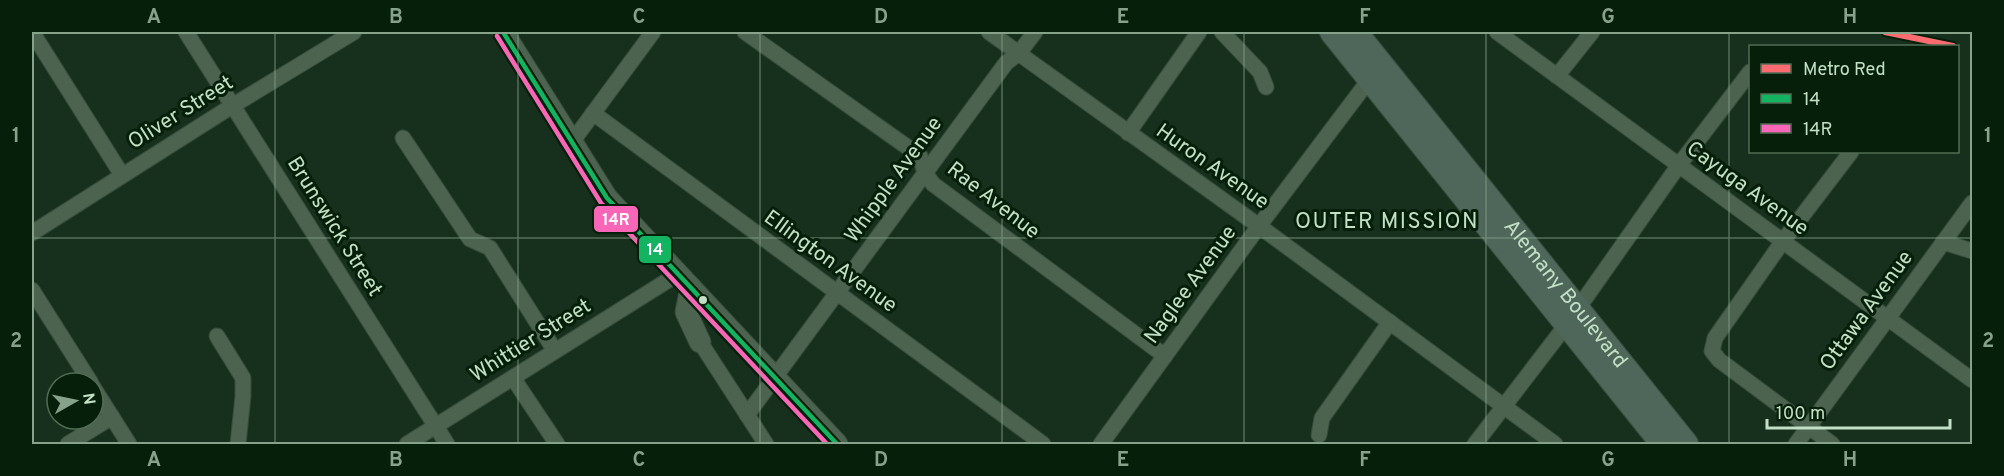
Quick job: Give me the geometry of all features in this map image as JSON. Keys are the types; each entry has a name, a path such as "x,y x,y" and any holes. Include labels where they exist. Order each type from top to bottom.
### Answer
{"main road":[{"path":"503,32 607,198 837,444"},
{"name":"Alemany Boulevard","path":"1332,32 1375,72 1572,316 1686,444"},
{"name":"Alemany Boulevard","path":"1355,32 1375,72"},
{"path":"685,281 686,312 700,342"},
{"name":"Alemany Boulevard","path":"1572,316 1663,444"}],"street":[{"path":"32,32 122,175"},
{"name":"Brunswick Street","path":"186,32 447,444"},
{"name":"Oliver Street","path":"32,232 354,32"},
{"path":"572,142 653,32"},
{"name":"Rae Avenue","path":"745,32 920,156 925,173 933,184 1165,356"},
{"name":"Huron Avenue","path":"989,32 1259,226 1555,444"},
{"name":"Whipple Avenue","path":"747,415 1006,63 1019,54 1035,32"},
{"path":"1128,133 1199,32"},
{"path":"1222,32 1260,72 1266,87"},
{"name":"Cayuga Avenue","path":"1497,32 1972,380"},
{"path":"1557,76 1592,32"},
{"name":"Naglee Avenue","path":"1101,444 1259,226 1375,72"},
{"path":"1475,444 1572,316 1678,165 1749,73"},
{"name":"Ellington Avenue","path":"593,113 1043,444"},
{"path":"403,138 470,239 490,248 555,351"},
{"path":"1832,444 1719,360 1712,351 1715,338 1783,241 1850,153"},
{"name":"Ottawa Avenue","path":"1796,444 1972,203"},
{"path":"1943,242 1972,251"},
{"name":"Whittier Street","path":"407,444 555,351 685,281"},
{"path":"32,290 83,371"},
{"path":"1320,435 1322,418 1390,322"},
{"path":"217,336 243,378 238,444"},
{"path":"700,342 766,444"},
{"path":"513,378 557,444"},
{"path":"105,406 129,444"},
{"path":"68,444 112,417"}],"metro line":[{"name":"Red","path":"1885,32 1948,45"}],"transit line":[{"name":"14","path":"503,32 607,198 837,444"},
{"name":"14R","path":"497,36 601,203 827,444"}],"district":[{"name":"OUTER MISSION","path":"1387,222"}]}
